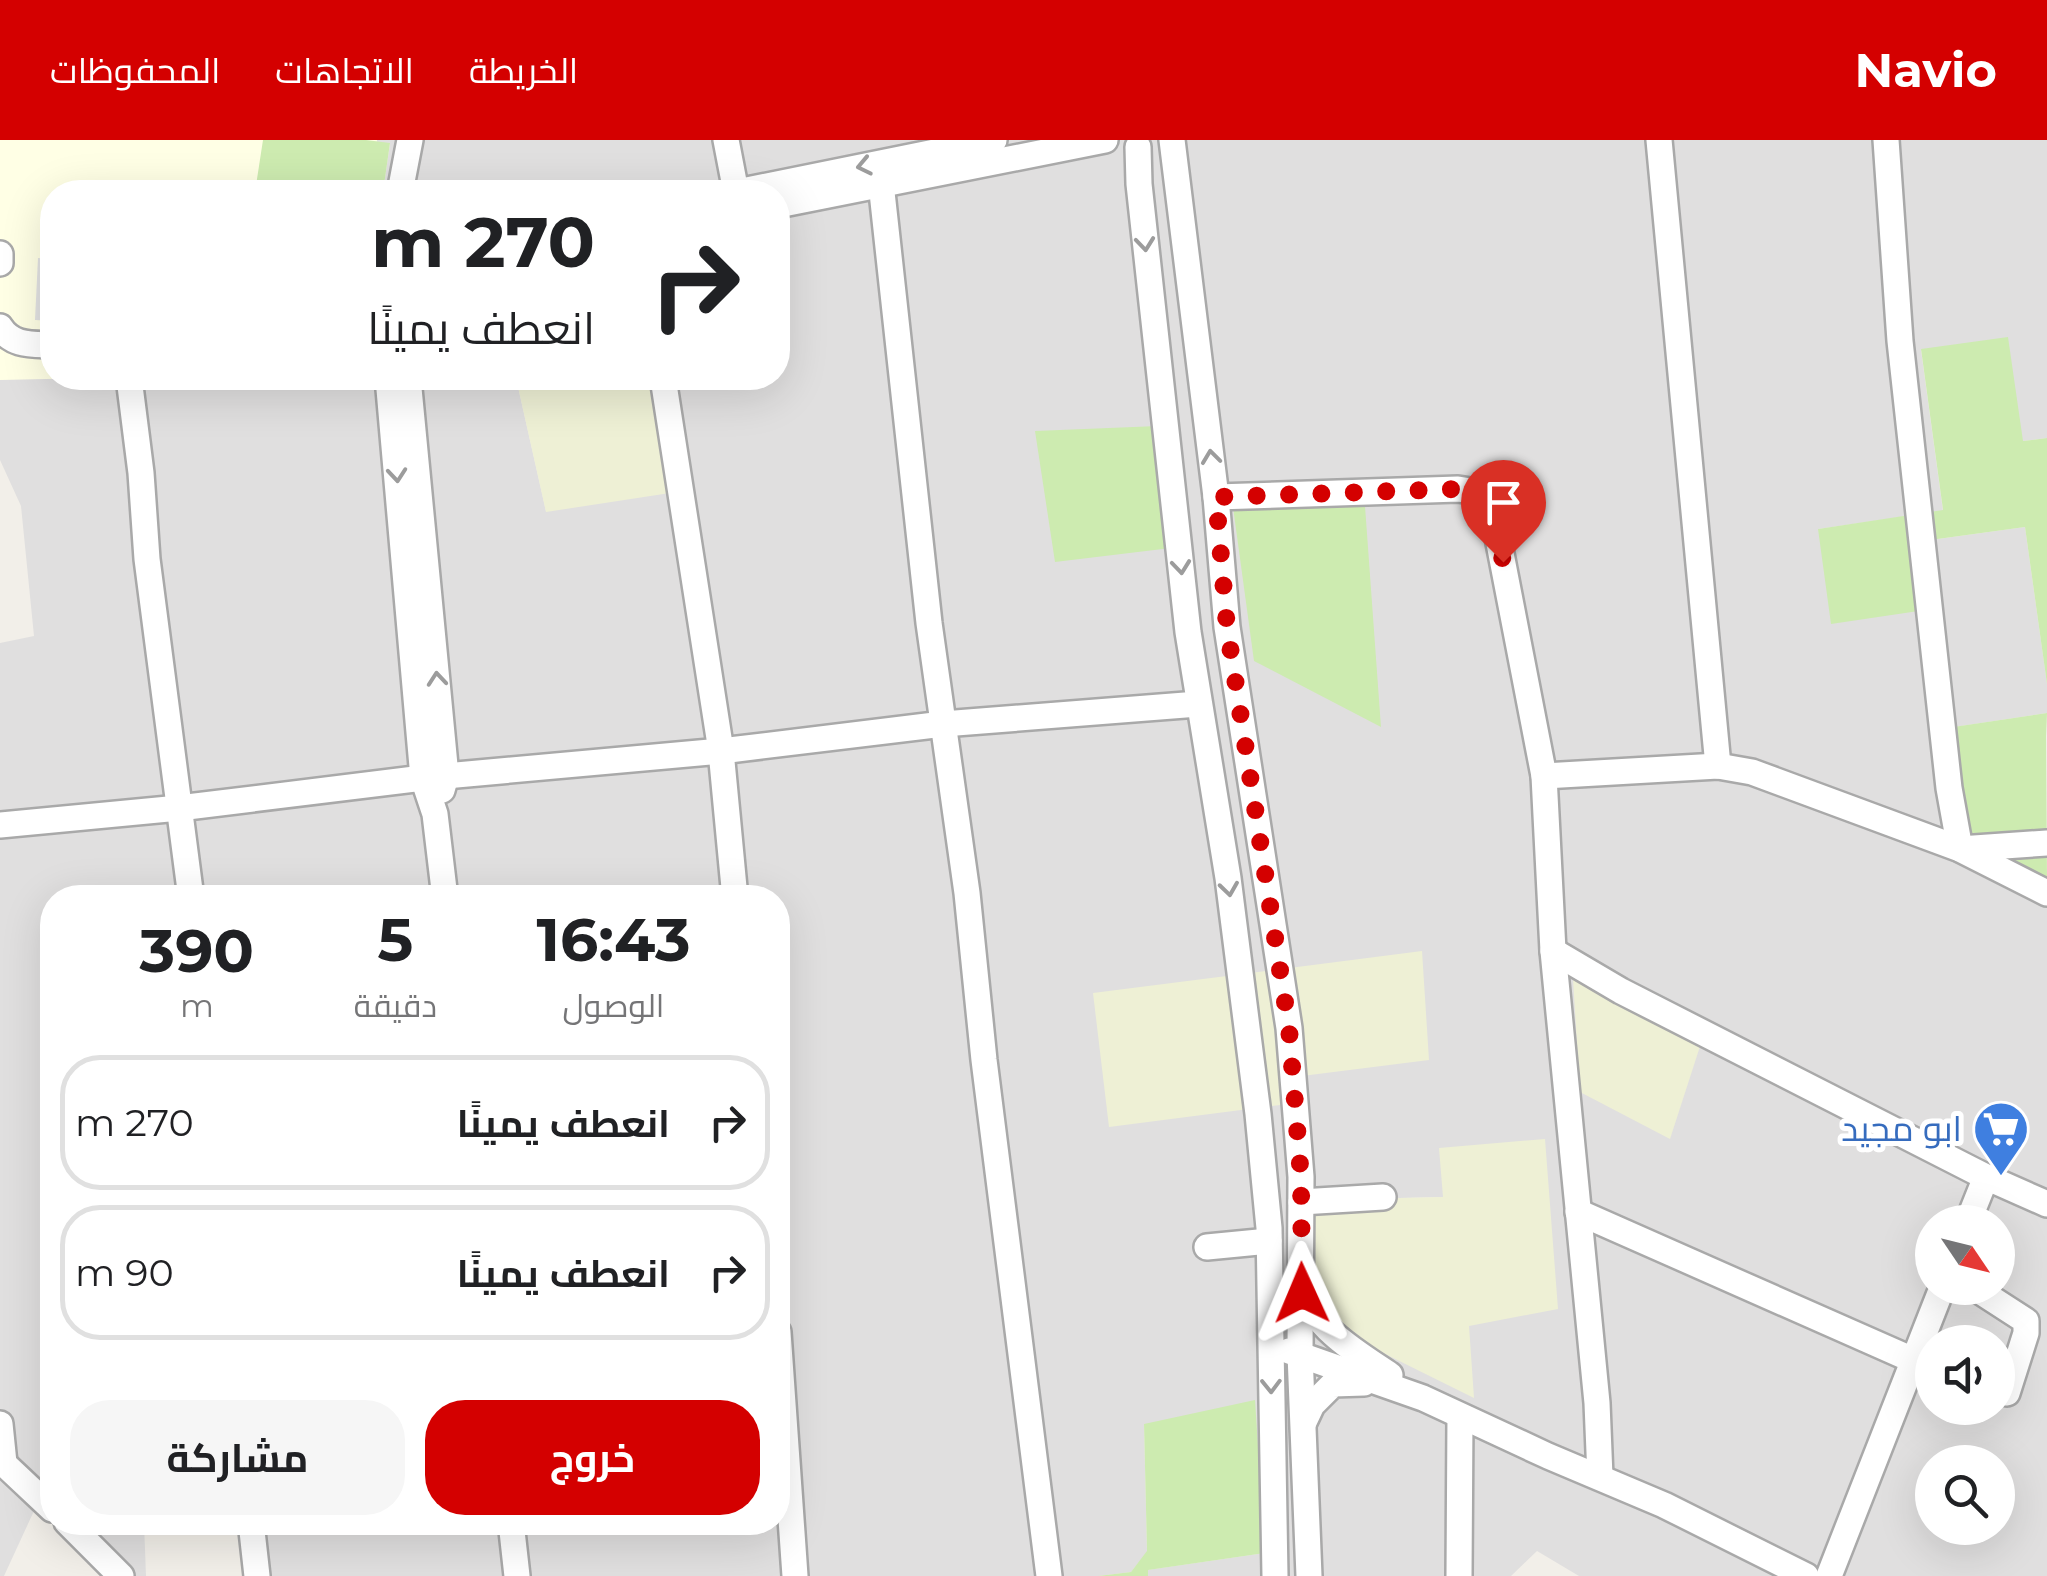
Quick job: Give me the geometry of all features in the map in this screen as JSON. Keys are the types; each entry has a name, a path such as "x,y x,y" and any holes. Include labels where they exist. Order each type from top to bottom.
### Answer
{"street":[{"path":"402,180 410,140"},
{"path":"726,140 747,180"},
{"path":"790,186 994,140"},
{"path":"790,191 881,183 1105,140"},
{"path":"1275,1576 1269,1241 1249,1029 1188,632 1133,144 1156,149 1172,140 1216,497 1227,627 1289,1028 1301,1202 1300,1354 1308,1576"},
{"path":"1659,140 1718,766"},
{"path":"1886,140 1902,360 1949,788 1960,849"},
{"path":"881,183 942,724 967,892 984,1060 1049,1576"},
{"path":"0,254 0,263"},
{"path":"0,327 18,343 40,344"},
{"path":"131,390 142,473 147,559 189,885"},
{"path":"389,390 434,777"},
{"path":"409,390 444,885"},
{"path":"666,390 721,752 735,885"},
{"path":"1216,497 1458,489 1477,492 1492,507 1544,776 1552,951 1597,1403 1600,1477"},
{"path":"1188,632 1227,627"},
{"path":"0,825 434,777 721,752 942,724 1198,704"},
{"path":"1544,776 1718,766 1752,772 1960,849 2047,892"},
{"path":"1960,849 2047,843"},
{"path":"1552,951 1621,992 2047,1204"},
{"path":"1975,1205 1986,1176"},
{"path":"1301,1202 1383,1197"},
{"path":"1578,1212 1913,1360"},
{"path":"1207,1247 1269,1241"},
{"path":"1300,1277 1302,1293 1331,1333 1423,1398"},
{"path":"1829,1576 1935,1305"},
{"path":"2001,1305 2026,1321 2015,1368"},
{"path":"1270,1345 1423,1398 1664,1505 1806,1576"},
{"path":"1304,1422 1312,1405 1333,1384 1379,1386 1423,1398"},
{"path":"1459,1576 1460,1416"},
{"path":"0,1424 2,1462 40,1498"},
{"path":"790,1495 796,1576"},
{"path":"80,1535 122,1576"},
{"path":"252,1535 257,1576"},
{"path":"513,1535 518,1576"}],"shaded area":[{"path":"0,140 40,180 40,390 519,390 546,511 646,390 790,390 790,180 385,180 390,144 366,140 2047,140 2047,438 2023,441 1921,350 1943,511 1818,529 1923,541 2025,527 2047,684 2047,713 1941,729 2047,881 2047,1576 1579,1576 1537,1551 1511,1576 1148,1576 1147,1570 1265,1553 1144,1424 1147,1552 1131,1572 1098,1576 257,1576 252,1535 790,1535 790,885 40,885 40,1501 4,1576 0,1576 0,643 34,636 21,506 0,460","holes":["1444,1197 1325,1308 1312,1200"]},
{"path":"0,140 377,140 374,156 304,180 40,180 40,379 0,380"},
{"path":"38,258 40,320 35,320"},
{"path":"519,390 657,390 670,493 546,512"},
{"path":"1422,951 1429,1060 1286,1078 1288,1104 1109,1127 1093,993"},
{"path":"1573,979 1704,1034 1670,1139 1580,1092"},
{"path":"1545,1139 1558,1309 1469,1326 1474,1398 1359,1341 1325,1308 1311,1266 1312,1200 1443,1197 1439,1148"},
{"path":"77,1535 144,1535 146,1576 123,1576"}],"green space":[{"path":"263,140 390,143 385,180 257,180"},
{"path":"2008,337 2023,441 2047,438 2047,684 2025,527 1923,541 1932,609 1831,624 1818,529 1943,510 1921,349"},
{"path":"1158,426 1171,548 1055,562 1035,431"},
{"path":"1365,506 1381,727 1254,661 1233,507"},
{"path":"2047,713 2047,881 1956,844 1940,729"},
{"path":"1255,1400 1265,1553 1148,1570 1148,1576 1098,1576 1131,1572 1147,1551 1144,1424"}],"place":[{"name":"ابو مجيد","path":"2001,1178"}],"route":[{"path":"1302,1293 1301,1177 1289,1028 1227,627 1216,497 1458,489 1477,492 1492,507 1503,562"}]}
